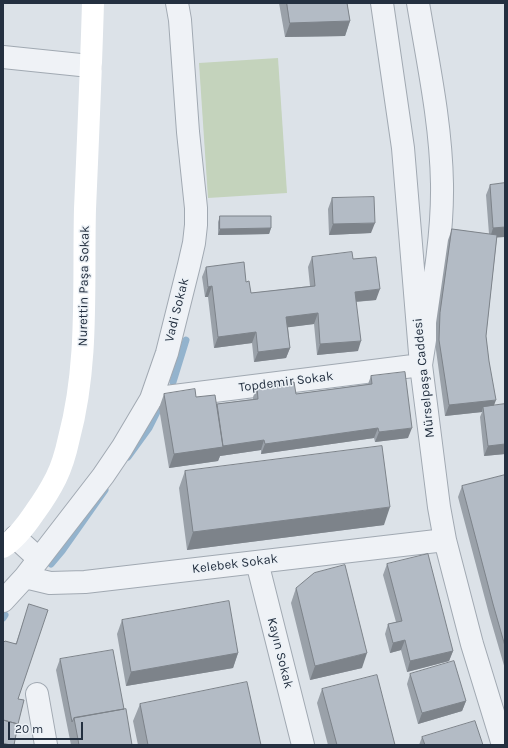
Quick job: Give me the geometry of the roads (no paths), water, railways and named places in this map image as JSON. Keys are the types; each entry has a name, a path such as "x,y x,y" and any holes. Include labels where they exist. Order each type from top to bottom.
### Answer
{"street":[{"name":"Nurettin Paşa Sokak","path":"9,542 25,526 57,478 73,424 79,391 84,336 85,226 93,3"},
{"name":"Vadi Sokak","path":"3,601 39,559 103,476 122,448 151,399 168,345 189,265 196,225 196,208 188,132 180,20 177,3"},
{"name":"Mürselpaşa Caddesi","path":"382,3 403,148 421,365 438,499 445,540 472,644 502,745"},
{"path":"418,3 437,119 441,153 442,184 440,234 421,365"},
{"path":"3,58 90,66"},
{"name":"Topdemir Sokak","path":"151,399 421,365"},
{"name":"Kelebek Sokak","path":"25,577 50,583 85,582 445,540"},
{"path":"9,542 39,559"},
{"name":"Kayın Sokak","path":"256,562 303,745"},
{"path":"37,694 46,745"}],"waterway":[{"path":"173,382 186,340"},
{"path":"128,457 149,428 159,408"},
{"path":"51,564 62,551 105,490"}]}
